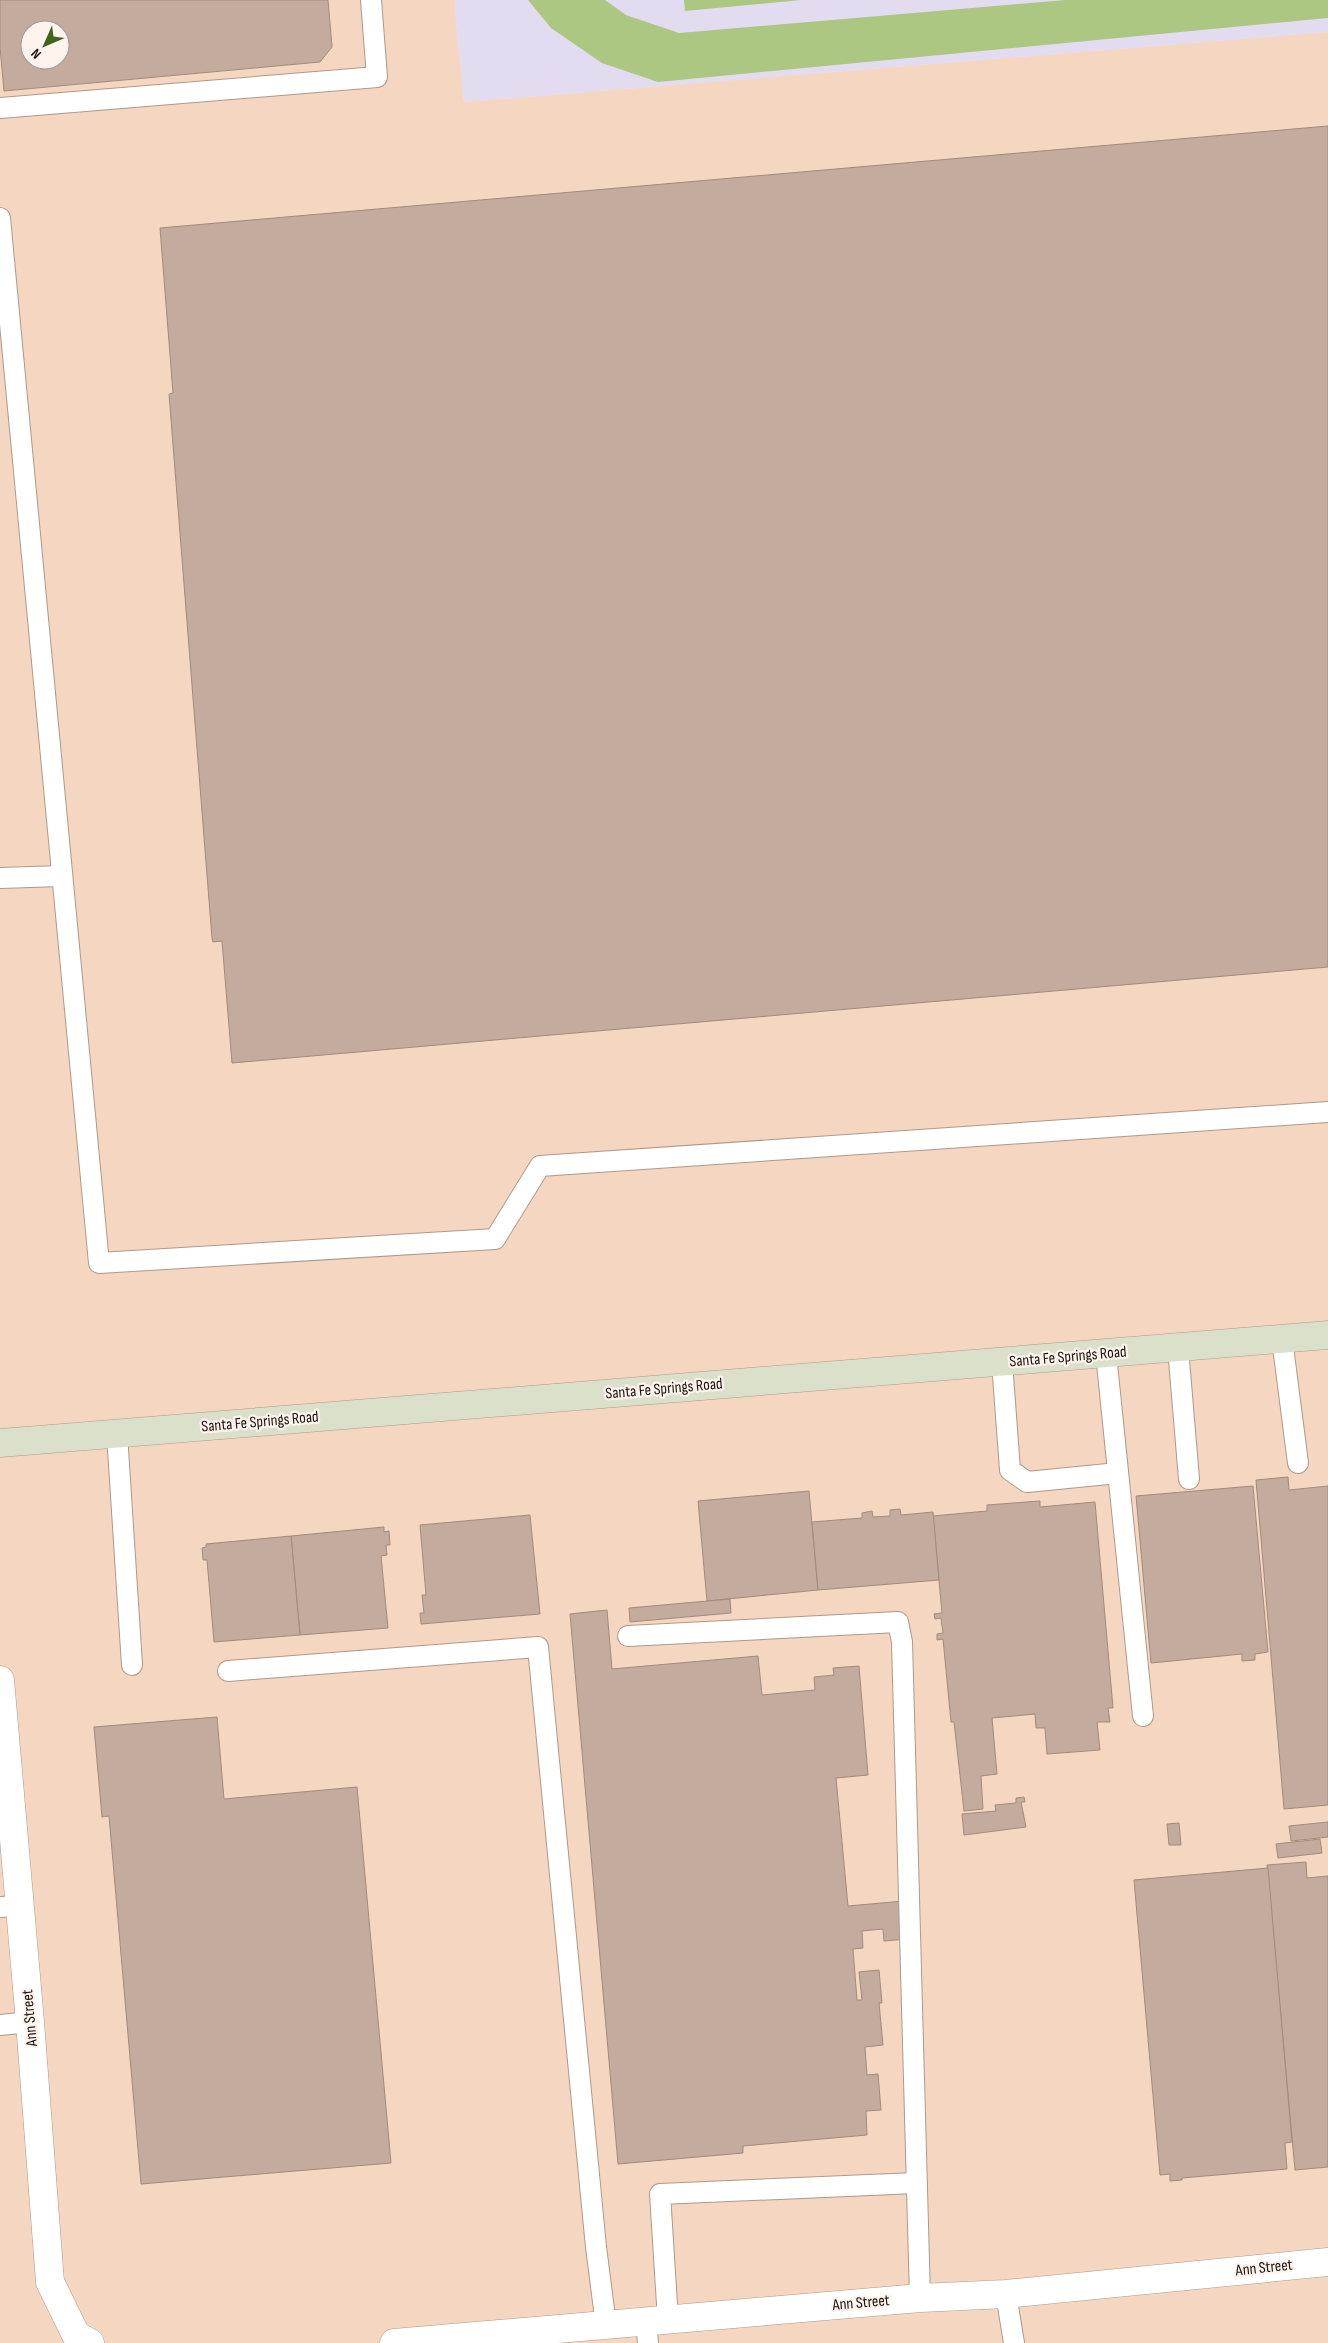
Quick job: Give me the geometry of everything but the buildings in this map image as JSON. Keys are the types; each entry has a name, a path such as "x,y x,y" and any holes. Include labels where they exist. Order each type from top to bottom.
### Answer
{"main road":[{"name":"Santa Fe Springs Road","path":"0,1443 1328,1336"}],"street":[{"name":"Ann Street","path":"0,1680 10,1906 30,2022 50,2282 76,2340"},
{"name":"Ann Street","path":"394,2343 487,2339 606,2325 654,2328 920,2298 1006,2294 1328,2262"}],"lane":[{"path":"0,108 377,77 371,0"},
{"path":"0,218 6,357 62,876 99,1263 496,1240 540,1166 1328,1112"},
{"path":"0,878 62,876"},
{"path":"1282,1339 1298,1463"},
{"path":"1178,1348 1189,1479"},
{"path":"1106,1354 1143,1716"},
{"path":"1002,1362 1010,1470 1027,1482 1118,1472"},
{"path":"117,1434 132,1665"},
{"path":"628,1636 898,1622 902,1642 920,2298"},
{"path":"228,1671 538,1647 594,2227 606,2325"},
{"path":"0,2025 30,2022"},
{"path":"654,2328 660,2194 916,2183"},
{"path":"1006,2294 1014,2343"}],"shaded area":[{"path":"0,0 454,0 464,102 1328,32 1328,2343 0,2343"},
{"path":"454,0 1328,0 1328,32 464,102"}],"green space":[{"path":"528,0 605,0 626,15 679,33 1066,0 1328,0 1328,18 658,82 602,63 551,28"},
{"path":"684,0 801,0 685,11"}]}
